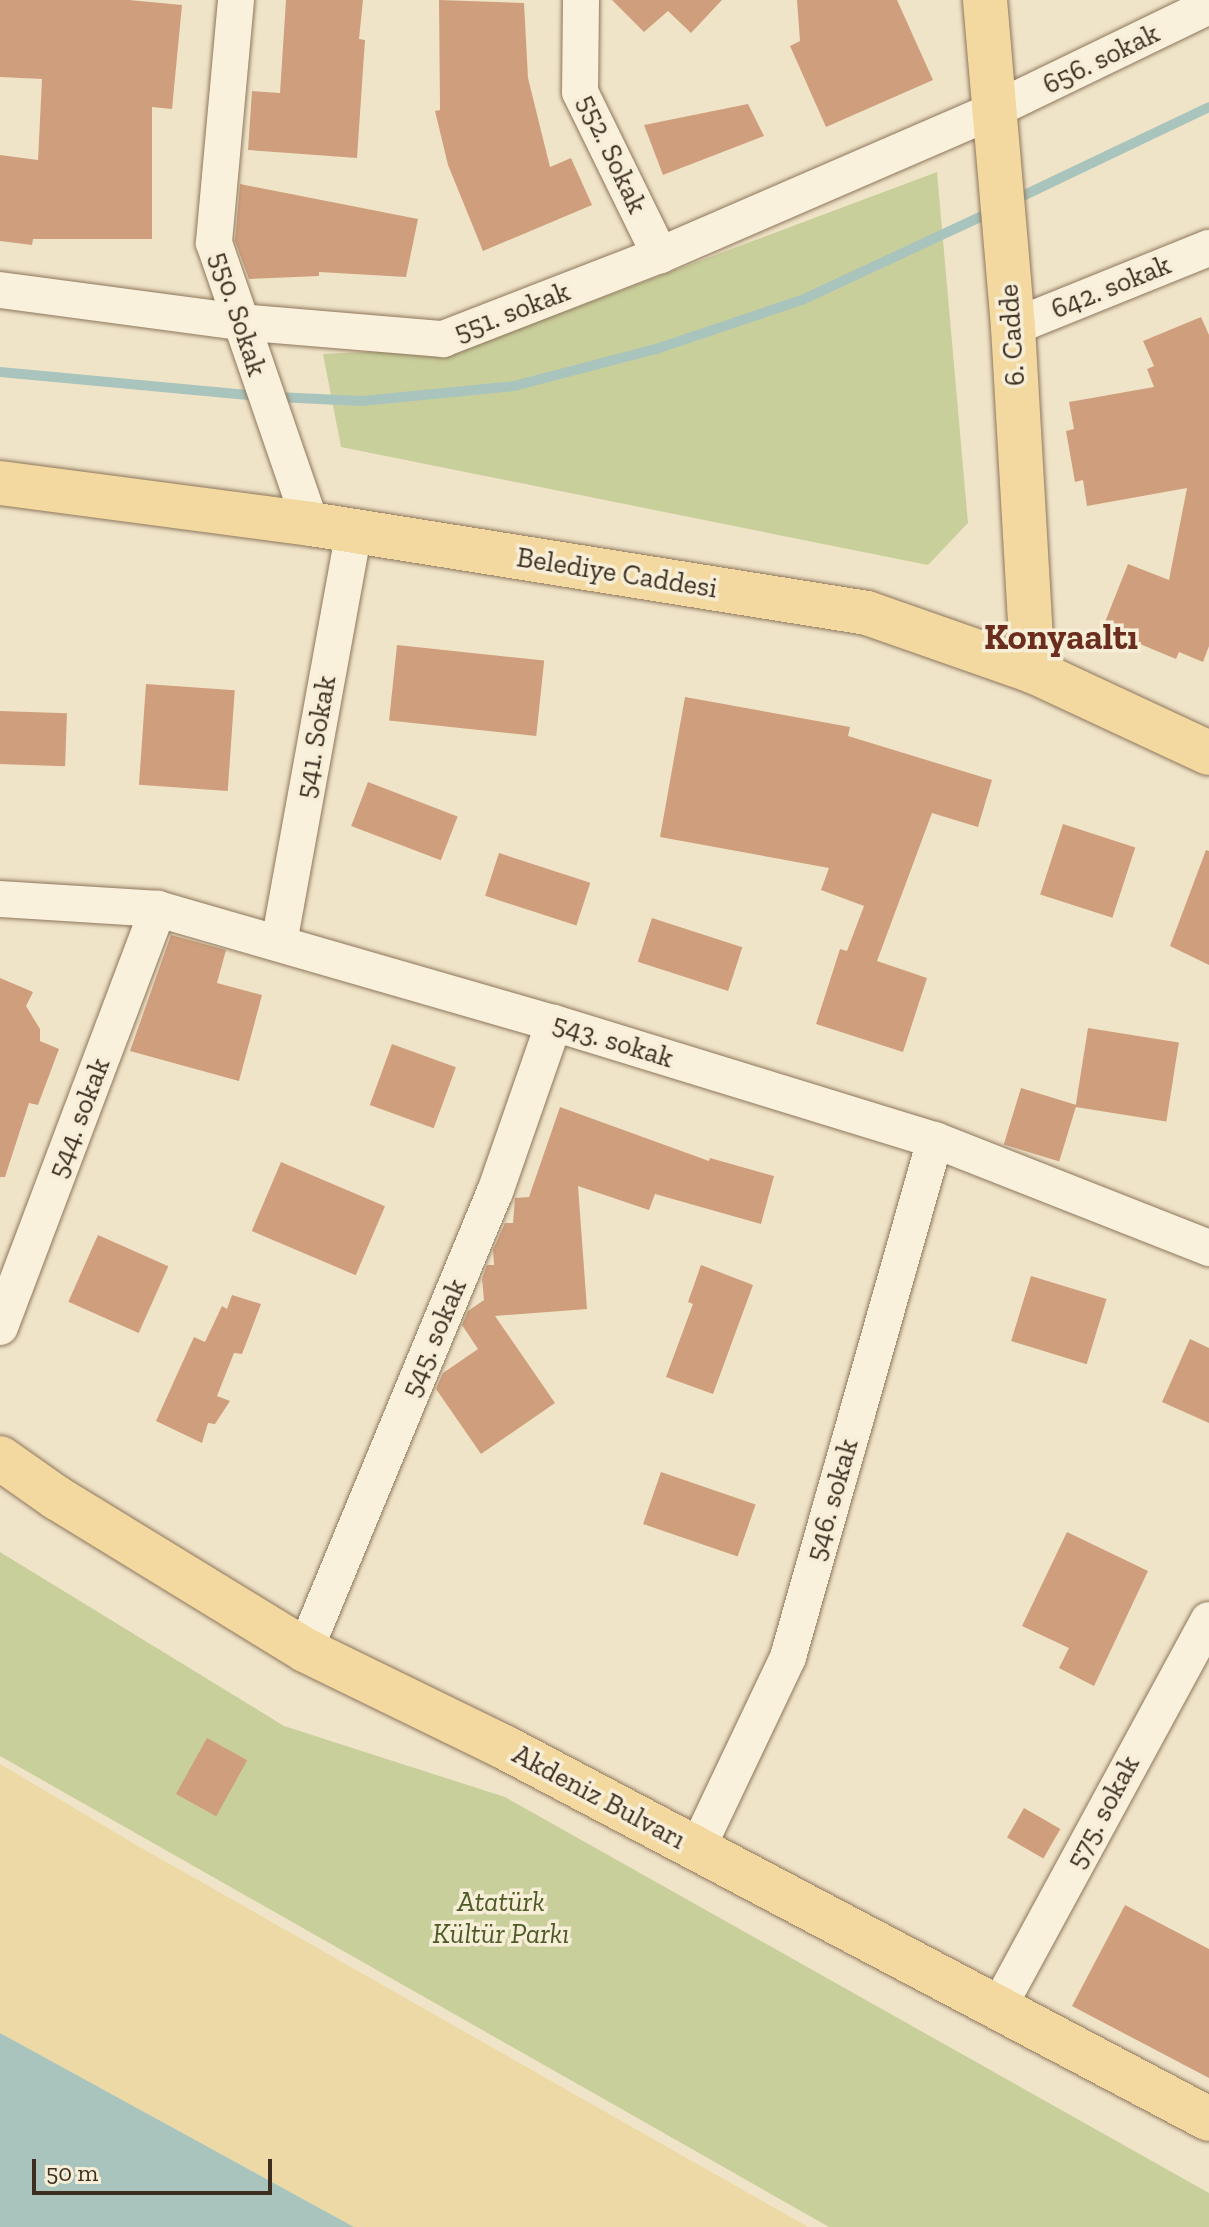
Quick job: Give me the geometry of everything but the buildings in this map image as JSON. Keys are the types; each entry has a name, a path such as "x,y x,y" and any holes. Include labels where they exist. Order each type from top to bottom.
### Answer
{"main road":[{"name":"6. Cadde","path":"985,0 992,111 1013,327 1033,671"},
{"name":"Belediye Caddesi","path":"0,483 311,524 867,613 1033,671 1209,753"},
{"name":"Akdeniz Bulvarı","path":"0,1458 57,1498 305,1650 504,1747 1209,2119"}],"street":[{"name":"550. Sokak","path":"236,0 214,243 253,364 311,524"},
{"name":"552. Sokak","path":"581,0 580,92 660,255"},
{"name":"656. sokak","path":"992,111 1209,6"},
{"name":"551. sokak","path":"0,290 239,322 443,339 660,255 992,111"},
{"name":"642. sokak","path":"1013,327 1209,248"},
{"name":"541. Sokak","path":"279,943 354,531"},
{"name":"543. sokak","path":"0,899 158,909 279,943 554,1023 935,1140 1209,1248"},
{"name":"544. sokak","path":"0,1327 158,909"},
{"name":"545. sokak","path":"305,1650 495,1192 554,1023"},
{"name":"546. sokak","path":"697,1849 788,1657 935,1140"},
{"name":"575. sokak","path":"999,2006 1199,1658 1209,1620"}],"green space":[{"path":"937,172 968,523 928,565 341,447 323,354 470,347"},
{"name":"Atatürk Kültür Parkı","path":"0,1552 284,1726 505,1797 1209,2193 1209,2227 829,2227 0,1756"}],"sand":[{"path":"0,1764 138,1846 808,2227 354,2227 0,2033"}],"water":[{"path":"0,2033 354,2227 0,2227"}],"waterway":[{"path":"1012,201 1209,107"},
{"path":"276,397 362,401 514,386 656,349 802,300 991,212"},
{"path":"0,372 260,396"}],"district":[{"name":"Konyaaltı","path":"1061,637"}]}
